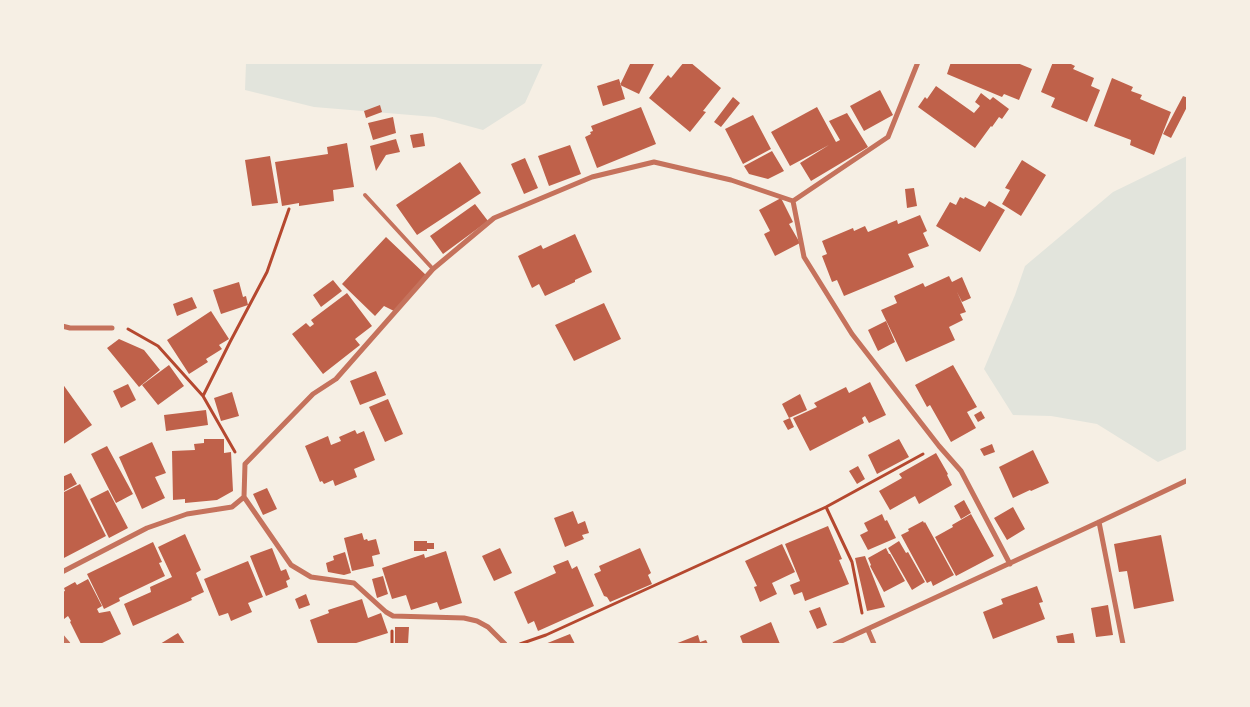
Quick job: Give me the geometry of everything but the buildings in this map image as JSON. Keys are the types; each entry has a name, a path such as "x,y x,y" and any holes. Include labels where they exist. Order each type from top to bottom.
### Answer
{"street":[{"path":"793,201 888,137 918,62"},
{"path":"506,644 488,626 477,621 464,618 393,616 354,583 312,577 291,565 244,497 245,464 313,394 336,379 433,269 494,218 592,177 654,162 731,180 793,201"},
{"path":"793,201 804,257 852,334 939,446 961,471 1010,564"},
{"path":"62,326 70,328 112,328"},
{"path":"835,644 1188,480"},
{"path":"62,572 147,528 187,514 232,507 244,497"},
{"path":"1099,522 1123,644"},
{"path":"868,630 874,644"},
{"path":"62,637 68,644"}],"lane":[{"path":"365,195 433,269"}],"path":[{"path":"203,396 267,272 289,209"},
{"path":"112,328 129,329 158,346 203,396 236,453 245,464"},
{"path":"519,644 556,631 826,507 939,446"},
{"path":"826,507 852,562 862,614 868,630"}],"shaded area":[{"path":"246,63 543,63 525,103 483,130 435,117 314,107 245,90"},
{"path":"1187,156 1187,449 1158,462 1097,424 1051,416 1013,415 984,369 1025,266 1113,192"}]}
